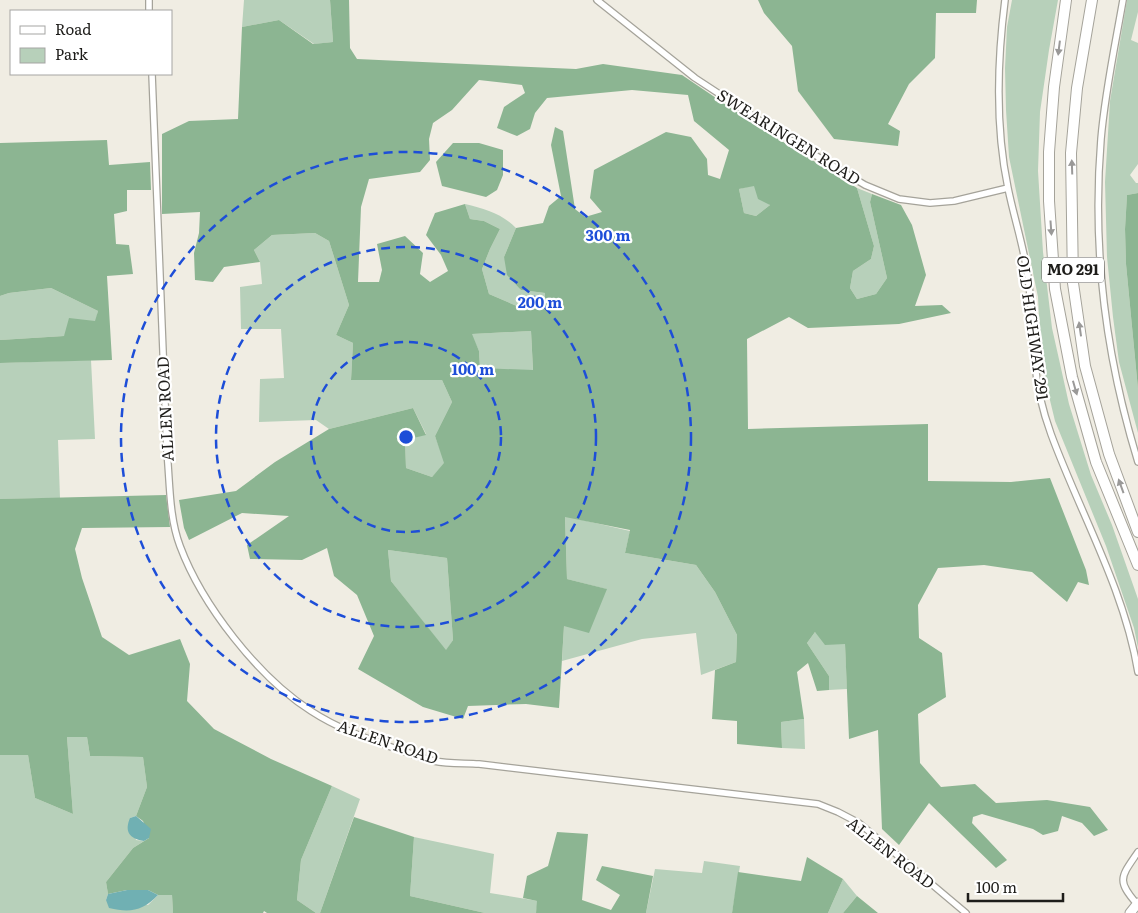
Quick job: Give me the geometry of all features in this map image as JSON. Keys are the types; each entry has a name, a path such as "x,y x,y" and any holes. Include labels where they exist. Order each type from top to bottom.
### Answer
{"highway":[{"name":"MO 291","path":"1066,0 1054,87 1049,152 1049,201 1055,289 1072,377 1096,462 1138,566"},
{"name":"MO 291","path":"1092,0 1077,88 1071,153 1073,284 1085,366 1109,454 1138,532"}],"main road":[{"path":"1130,913 1138,902"}],"street":[{"name":"SWEARINGEN ROAD","path":"597,0 695,78 788,139 865,185 899,198 930,203 954,201 1008,188"},
{"name":"OLD HIGHWAY 291","path":"1005,0 1000,35 998,92 1001,142 1008,188 1028,275 1035,364 1044,410 1061,460 1122,606 1131,636 1138,672"},
{"path":"1122,0 1101,141 1098,188 1099,242 1109,343 1121,404 1138,462"},
{"name":"ALLEN ROAD","path":"152,75 167,452 173,514 180,545 191,572 214,611 247,653 282,690 311,711 355,734 434,761 479,764 818,804 859,823 966,913"},
{"path":"1138,852 1127,868 1122,881 1125,890 1138,902"}],"green space":[{"path":"244,0 330,0 333,42 314,44 279,20 242,27"},
{"path":"330,0 349,0 350,48 357,59 576,69 603,64 682,75 756,125 857,188 874,246 871,259 853,271 850,288 857,299 876,294 887,278 870,202 872,194 901,205 912,225 926,275 915,306 942,305 951,313 899,324 808,328 789,317 747,339 748,429 928,424 928,481 1011,482 1050,478 1086,570 1089,585 1078,582 1067,602 1032,572 984,565 938,568 918,605 919,638 942,653 946,697 918,714 920,763 941,787 975,784 996,803 1047,800 1090,807 1108,830 1094,836 1082,823 1062,816 1058,831 1043,835 1033,829 982,814 973,817 972,823 1007,860 996,868 929,803 899,845 882,829 878,730 849,739 845,644 825,645 815,632 807,643 829,676 829,690 817,691 808,663 797,672 804,719 781,722 782,748 737,744 737,721 712,719 715,670 736,662 737,635 715,592 696,565 625,553 630,530 565,517 567,579 607,589 589,633 564,626 559,708 526,704 468,706 463,719 423,707 358,669 374,636 357,595 334,576 327,548 302,560 250,559 247,545 289,516 242,513 189,540 184,528 179,500 236,491 275,462 329,429 413,408 426,435 405,440 406,468 432,477 444,463 435,436 452,402 442,380 351,380 353,343 336,335 349,305 329,241 315,233 272,235 254,250 260,262 224,267 213,282 195,280 194,253 199,233 200,212 162,214 162,134 189,121 238,119 242,27 279,20 313,44 333,42","holes":["479,80 522,85 525,93 504,107 497,128 517,136 530,129 535,113 547,98 632,90 688,95 694,121 729,150 720,179 708,175 707,159 691,137 666,132 594,170 590,198 602,212 585,217 575,209 563,131 555,127 551,145 561,196 549,206 543,223 516,228 504,257 507,275 521,290 545,293 545,301 519,307 489,294 482,269 500,229 484,221 470,219 465,204 435,213 426,235 441,255 448,271 430,282 420,274 423,253 405,236 377,244 382,270 379,282 358,282 361,207 369,179 420,172 430,160 429,139 433,123 452,110","754,186 758,199 770,205 756,216 744,213 739,189","531,331 533,370 480,368 479,351 472,334","388,550 447,558 453,640 446,650 391,581"]},
{"path":"758,0 977,0 976,13 936,13 935,58 909,84 888,124 900,131 898,146 834,139 798,91 792,46 764,13"},
{"path":"1012,0 1058,0 1040,112 1038,171 1043,252 1052,328 1069,404 1091,475 1112,525 1138,599 1138,648 1134,628 1106,546 1055,421 1041,356 1038,297 1009,157 1005,68 1007,27"},
{"path":"1127,0 1138,0 1138,12 1131,40 1138,43 1138,164 1130,175 1138,183 1138,193 1127,195 1125,229 1126,264 1138,389 1138,433 1119,362 1113,317 1107,257 1105,182 1110,101"},
{"path":"107,140 109,165 150,162 151,190 127,190 127,211 114,214 116,244 129,245 133,274 107,276 112,360 0,363 0,340 64,336 69,318 95,321 98,311 51,288 9,293 0,296 0,143"},
{"path":"453,143 479,143 503,150 503,175 497,190 486,197 442,186 436,162"},
{"path":"754,185 770,205 756,216 744,213 739,189"},
{"path":"857,188 872,194 870,202 887,278 876,294 857,299 850,288 853,271 871,259 874,246"},
{"path":"1138,193 1138,389 1126,264 1125,229 1127,195"},
{"path":"465,204 499,215 516,228 504,257 521,290 545,293 545,301 519,307 489,294 482,269 500,229 484,221 470,219"},
{"path":"315,233 329,241 349,305 336,335 353,343 351,380 442,380 452,402 435,436 445,463 432,477 406,468 405,440 426,434 413,408 329,429 316,420 259,422 260,379 284,378 281,329 241,329 240,287 262,284 260,262 254,250 272,235"},
{"path":"51,288 98,311 96,321 64,336 0,340 0,296 9,293"},
{"path":"531,331 533,371 480,369 479,351 471,334"},
{"path":"91,360 95,439 58,440 60,498 0,499 0,363"},
{"path":"166,495 170,527 82,528 75,549 82,578 102,637 129,655 180,639 190,664 187,701 214,729 271,759 332,786 301,860 297,900 316,913 267,913 264,911 263,913 173,913 172,895 158,895 148,890 127,890 108,894 106,882 133,848 149,838 143,821 136,816 147,787 143,757 90,756 87,737 67,737 73,814 35,798 28,755 0,755 0,499"},
{"path":"565,516 630,531 625,553 696,565 715,592 737,635 736,662 701,675 696,633 642,639 562,661 564,625 606,589 567,579"},
{"path":"388,550 447,558 453,640 446,651 391,581"},
{"path":"815,632 845,644 847,689 829,690 829,676 807,643"},
{"path":"804,719 805,749 782,748 781,722"},
{"path":"67,737 87,737 90,756 143,757 147,787 136,816 130,818 136,840 144,841 133,848 106,882 108,894 106,900 148,905 158,895 172,895 173,913 0,913 0,755 28,755 35,798 73,814"},
{"path":"332,786 360,799 320,913 316,913 297,900 301,860"},
{"path":"354,817 414,837 410,896 485,913 320,913"},
{"path":"557,832 588,834 582,900 611,910 620,895 596,880 602,866 653,876 646,913 536,913 537,901 523,898 527,876 548,866"},
{"path":"414,837 494,854 490,893 538,901 536,913 485,913 410,896"},
{"path":"807,857 843,879 828,913 732,913 738,872 801,881"},
{"path":"704,861 740,866 732,913 646,913 655,869 702,873"},
{"path":"843,879 857,896 843,913 828,913"},
{"path":"857,896 878,913 843,913"}],"water":[{"path":"136,816 151,829 149,838 144,841 135,839 128,831 130,818"},
{"path":"127,890 148,890 158,895 147,904 136,909 109,908 106,900 108,894"}]}
